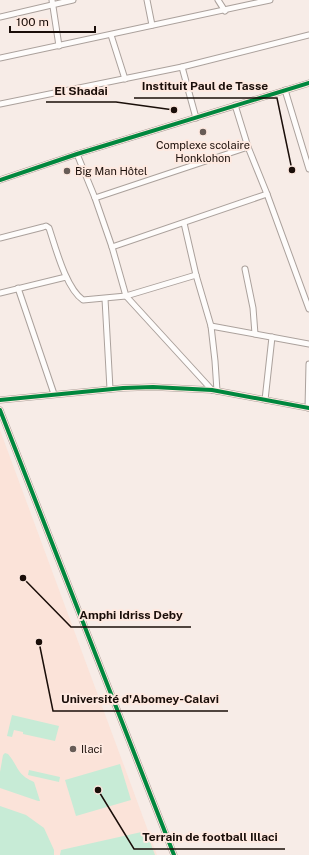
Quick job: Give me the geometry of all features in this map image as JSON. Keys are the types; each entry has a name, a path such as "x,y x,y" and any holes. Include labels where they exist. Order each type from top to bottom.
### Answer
{"street":[{"path":"0,17 52,3 73,0"},
{"path":"147,0 152,25"},
{"path":"218,0 225,10"},
{"path":"0,58 270,0"},
{"path":"52,3 59,46"},
{"path":"111,35 125,79"},
{"path":"0,104 182,67 309,35"},
{"path":"182,67 196,118"},
{"path":"0,180 77,154 309,83"},
{"path":"285,90 309,169"},
{"path":"235,105 248,147 267,194 309,309"},
{"path":"95,198 248,147"},
{"path":"77,154 95,198 112,247 126,296 215,390"},
{"path":"112,247 267,194"},
{"path":"184,223 196,274 211,326 215,360 215,390"},
{"path":"0,238 46,226 49,228 66,277 77,296 84,300 126,296 196,274"},
{"path":"245,269 252,308 254,334"},
{"path":"0,293 66,277"},
{"path":"18,288 54,394"},
{"path":"105,299 110,389"},
{"path":"211,326 309,344"},
{"path":"265,400 272,337"},
{"path":"0,400 110,389 153,387 215,390 309,408 309,364"},
{"path":"0,410 174,855"}],"shaded area":[{"path":"0,430 157,855 0,855"}],"green space":[{"path":"12,715 59,726 55,741 23,734 23,732 14,730 12,737 7,736"},
{"path":"5,753 8,754 18,770 24,776 34,782 40,801 0,788 0,772 3,755"},
{"path":"120,764 131,800 76,816 65,780"},
{"path":"29,770 60,777 59,782 28,775"},
{"path":"0,806 26,815 44,828 54,850 54,855 0,855"},
{"path":"146,831 155,855 60,855 61,850"}],"cycle path":[{"path":"0,180 77,154 309,83"},
{"path":"0,400 123,388 153,387 212,390 309,408"},
{"path":"0,410 174,855"}],"place":[{"name":"El Shadai","path":"174,110"},
{"name":"Complexe scolaire Honklohon","path":"203,132"},
{"name":"Instituit Paul de Tasse","path":"292,170"},
{"name":"Big Man Hôtel","path":"67,171"},
{"name":"Amphi Idriss Deby","path":"23,578"},
{"name":"Université d'Abomey-Calavi","path":"39,642"},
{"name":"Ilaci","path":"73,749"},
{"name":"Terrain de football Illaci","path":"98,790"}]}
